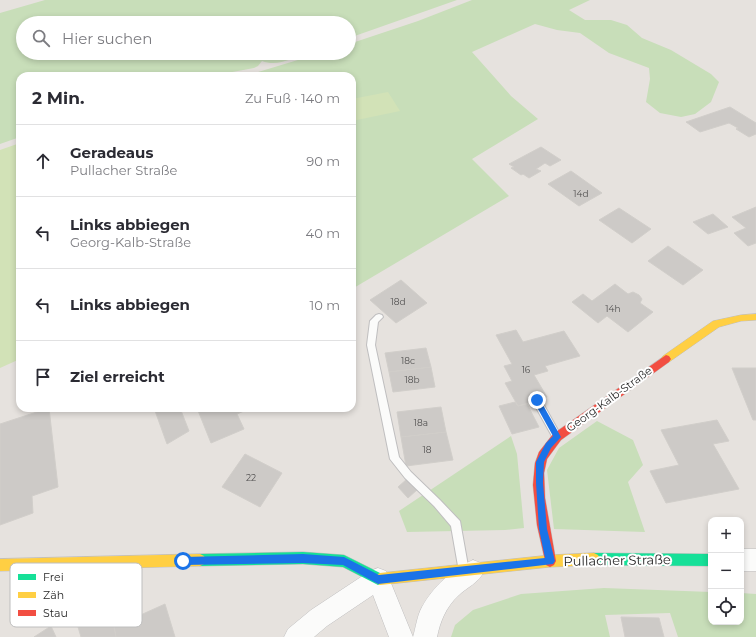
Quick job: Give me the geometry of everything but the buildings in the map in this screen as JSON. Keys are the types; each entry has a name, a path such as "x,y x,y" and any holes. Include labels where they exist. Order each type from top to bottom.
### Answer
{"street":[{"name":"Georg-Kalb-Straße","path":"550,561 543,529 539,483 540,462 549,446 558,437 688,342 716,324 742,318 756,318"},
{"path":"142,563 303,558 344,561 378,579 401,637"},
{"name":"Pullacher Straße","path":"378,579 550,561 599,559 708,560"},
{"path":"744,560 756,560"},
{"path":"425,637 430,615 449,589 470,569"},
{"path":"296,637 319,618 378,579"}],"lane":[{"path":"379,317 374,321 371,345 395,459 408,475 456,524 470,569"},
{"path":"537,400 558,437"}],"green space":[{"path":"45,0 457,0 356,36 356,16 16,16 16,60 287,60 274,63 262,61 254,68 232,72 16,72 16,138 0,144 0,13"},
{"path":"472,0 590,0 569,10 585,20 611,20 627,25 642,38 671,50 711,74 719,82 711,102 695,114 681,117 660,113 646,102 650,79 649,68 609,53 580,33 557,30 535,24 472,52 511,96 538,119 472,159 509,196 356,287 356,72 258,72 298,60 356,60 356,42 418,21"},
{"path":"388,92 400,111 356,120 356,98"},
{"path":"16,144 16,361 0,368 0,150"},
{"path":"597,421 633,440 643,465 628,482 645,532 554,529 547,470 559,448"},
{"path":"511,436 517,454 524,528 505,530 407,532 399,511"},
{"path":"604,588 708,592 708,625 744,625 744,593 756,594 756,637 678,637 670,613 605,615 610,637 451,637 455,625 473,610 521,594"}],"traffic: fast":[{"path":"200,560 303,558 344,561 380,579"},
{"path":"594,559 708,560"}],"traffic: slow":[{"path":"666,359 716,324 741,318 756,317"},
{"path":"380,579 550,561 594,559"},
{"path":"80,563 200,560"},
{"path":"0,565 10,565"}],"traffic: jam":[{"path":"550,561 543,525 538,485 540,463 547,449 557,437 666,359"}],"route":[{"path":"183,561 303,558 344,561 378,579 550,561 543,529 539,483 540,462 549,446 558,437 537,400"}]}
